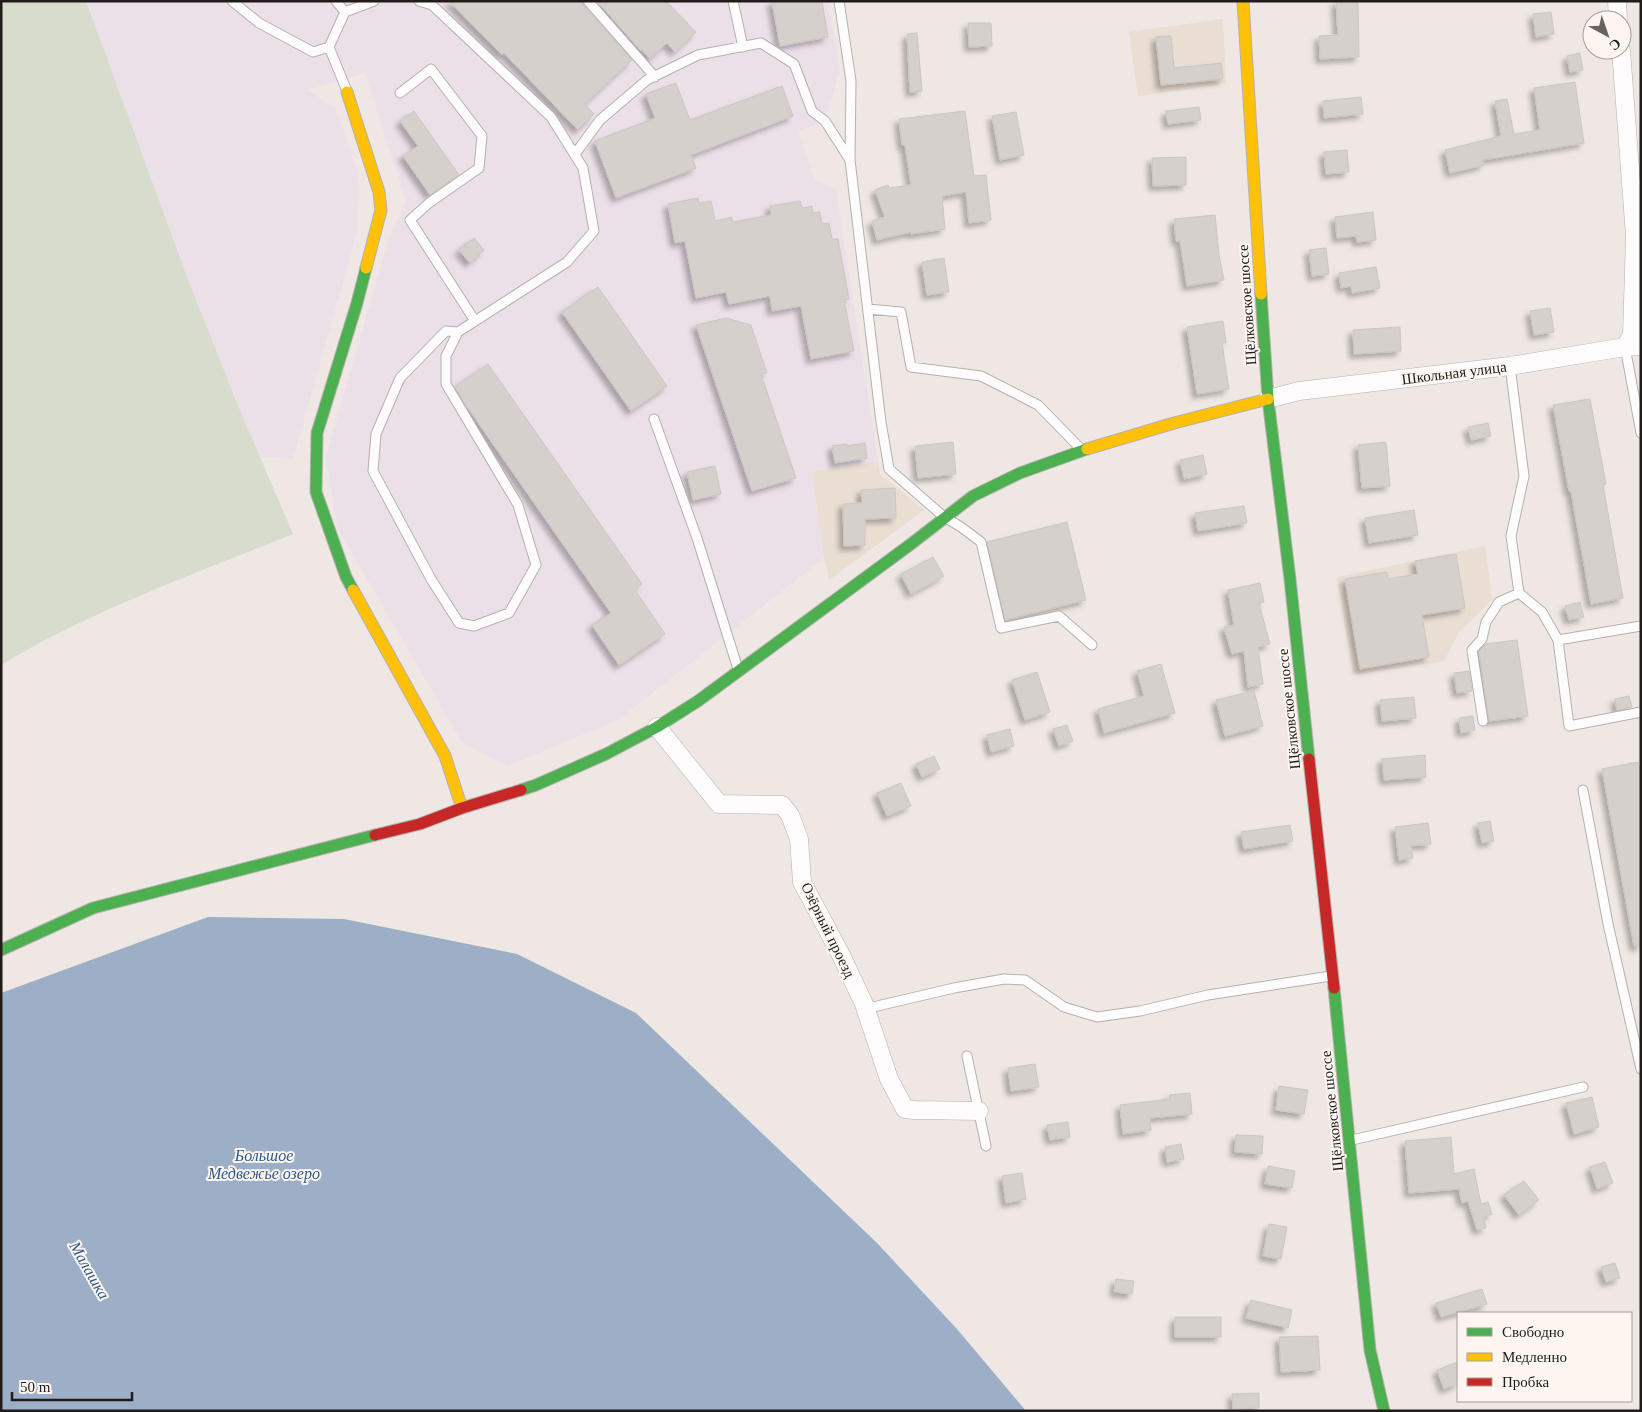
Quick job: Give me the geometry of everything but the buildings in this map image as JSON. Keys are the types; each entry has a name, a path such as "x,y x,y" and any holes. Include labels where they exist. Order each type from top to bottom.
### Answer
{"main road":[{"name":"Щёлковское шоссе","path":"1243,1 1268,398 1291,588 1350,1141 1370,1350 1384,1411"},
{"path":"347,92 379,192 381,210 357,303 317,432 316,492 346,577 445,756 462,808"},
{"path":"1,950 93,908 420,824 462,808 536,785 606,754 657,727 698,701 932,528 943,516 983,490 1031,468 1132,434 1268,398"}],"street":[{"path":"1622,60 1635,236 1633,346"},
{"name":"Школьная улица","path":"1268,398 1299,391 1510,366 1633,346"},
{"name":"Озёрный проезд","path":"657,727 719,804 782,805 790,815 799,839 802,882 841,955 864,1004 888,1079 905,1109 979,1111"}],"lane":[{"path":"232,1 259,24 313,52 329,47"},
{"path":"336,1 345,12"},
{"path":"347,92 329,47 345,12 374,1"},
{"path":"419,1 431,3 551,117 583,168 594,232 567,262 458,332 446,356 446,384 518,505 536,565 510,613 474,626 459,623 431,579 373,471 376,434 400,378 446,331 458,332"},
{"path":"588,1 655,77"},
{"path":"734,1 743,47"},
{"path":"839,1 851,81 850,160 888,469 943,516 981,542 1001,628 1059,616 1092,645"},
{"path":"574,154 600,120 647,80 698,56 761,43 794,64 812,111 824,121 850,160"},
{"path":"400,93 431,69 482,136 480,168 429,203 410,220 475,321"},
{"path":"868,309 901,312 911,367 981,376 1038,405 1083,451"},
{"path":"1633,346 1641,433"},
{"path":"1510,366 1524,476 1511,536 1519,593 1542,612 1558,640 1569,726 1641,712"},
{"path":"654,419 697,538 738,671"},
{"path":"1483,721 1472,650 1482,639 1486,622 1499,602 1519,593"},
{"path":"1558,640 1641,626"},
{"path":"1583,790 1608,924 1641,1069"},
{"path":"864,1004 873,1007 954,988 1004,979 1025,980 1064,1007 1097,1017 1140,1011 1208,995 1332,976"},
{"path":"967,1056 986,1146"},
{"path":"1350,1141 1583,1087"}],"shaded area":[{"path":"86,1 828,1 840,70 825,121 798,131 814,179 836,190 878,461 812,472 824,558 618,720 507,766 462,742 337,527 326,456 389,238 406,201 365,73 308,90 336,109 358,173 357,232 293,459 260,457 189,282"},
{"path":"1223,19 1226,84 1138,96 1129,32"},
{"path":"878,461 880,474 924,510 829,580 824,558 812,472"},
{"path":"1485,546 1492,600 1459,632 1444,661 1353,675 1337,577"}],"green space":[{"path":"1,1 86,1 189,282 236,401 293,534 107,610 35,645 1,665"}],"water":[{"name":"Большое Медвежье озеро","path":"208,917 344,919 517,954 636,1013 877,1243 957,1329 1026,1411 1,1411 1,993"}],"traffic: fast":[{"path":"353,590 346,577 316,492 317,433 366,268"},
{"path":"1261,294 1268,399 1309,759"},
{"path":"521,790 606,754 657,727 698,701 973,496 1020,473 1087,449"},
{"path":"1,950 93,908 375,835"},
{"path":"1334,988 1370,1350 1384,1411"}],"traffic: slow":[{"path":"1243,1 1261,294"},
{"path":"347,92 379,192 381,210 366,268"},
{"path":"1087,449 1174,423 1268,399"},
{"path":"353,590 445,756 462,808"}],"traffic: jam":[{"path":"1309,759 1334,988"},
{"path":"375,835 420,824 462,808 521,790"}],"water label":[{"name":"Малашка","path":"90,1270"}]}
